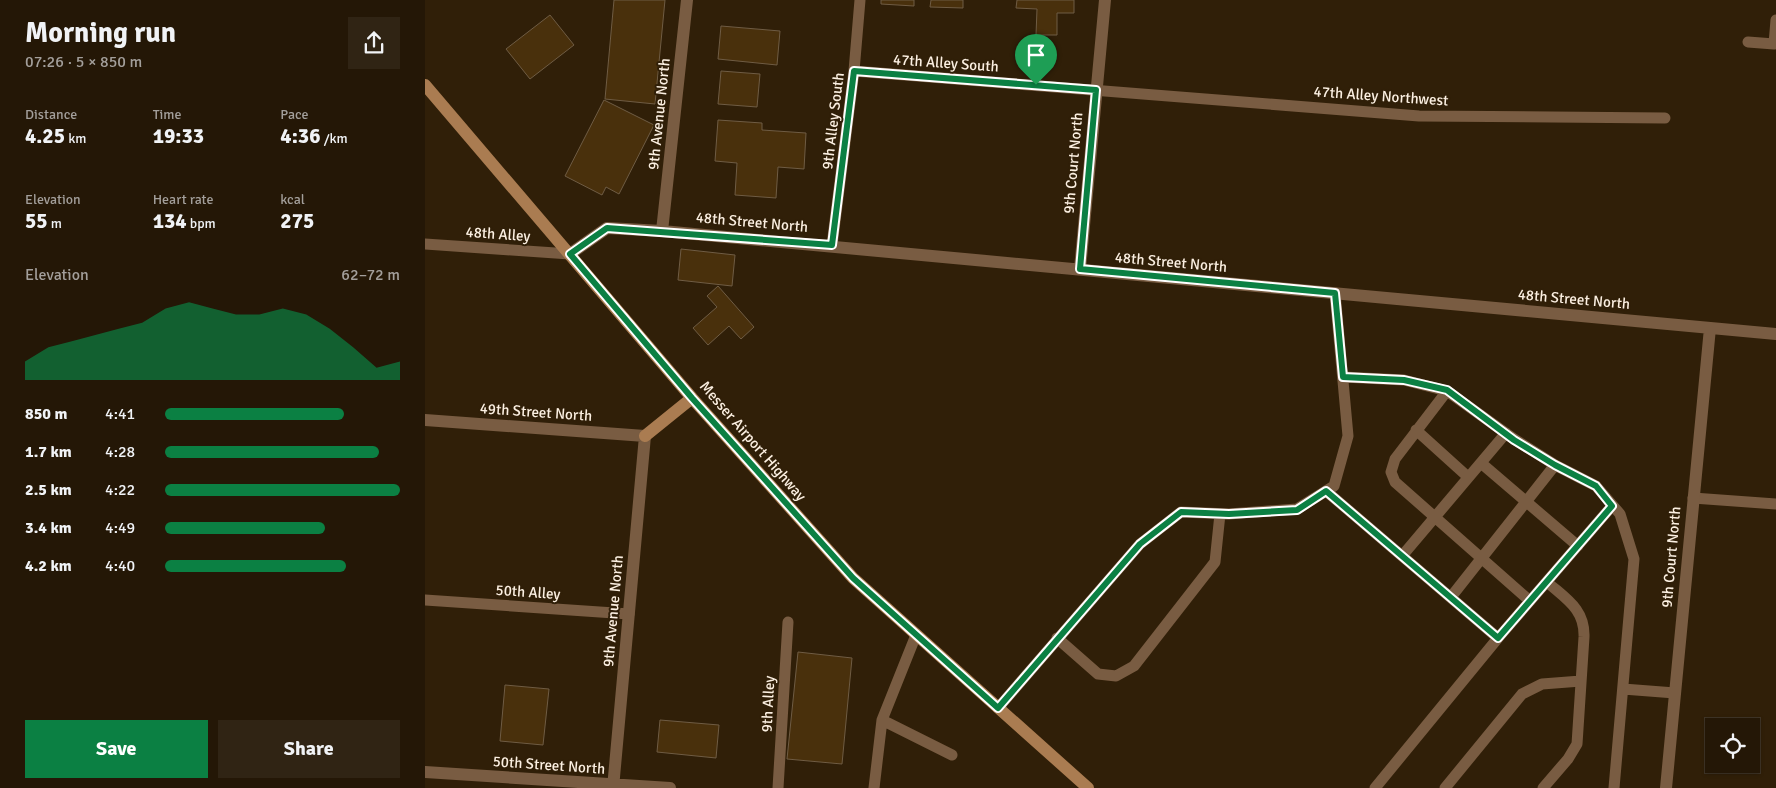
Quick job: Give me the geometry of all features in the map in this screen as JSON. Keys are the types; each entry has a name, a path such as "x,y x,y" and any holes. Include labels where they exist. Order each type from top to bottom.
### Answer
{"main road":[{"name":"Messer Airport Highway","path":"425,85 692,398 853,578 1088,788"},
{"path":"645,436 692,398"}],"street":[{"name":"9th Avenue North","path":"663,231 687,0"},
{"name":"9th Court North","path":"1080,269 1105,0"},
{"name":"48th Street North","path":"570,254 607,228 663,231 832,245 1776,334"},
{"name":"9th Court North","path":"1667,788 1710,328"},
{"name":"49th Street North","path":"425,420 645,436"},
{"name":"9th Avenue North","path":"613,787 645,436"},
{"name":"50th Street North","path":"425,772 613,787 670,788"}],"lane":[{"name":"9th Alley South","path":"832,245 854,71 860,0"},
{"path":"1748,42 1774,44 1776,20"},
{"name":"47th Alley South","path":"854,71 1096,90"},
{"name":"47th Alley Northwest","path":"1096,90 1419,116 1665,118"},
{"name":"48th Alley","path":"425,244 570,254"},
{"path":"998,708 1140,544 1181,512 1220,514 1297,510 1333,486 1348,436 1335,293"},
{"path":"1343,377 1404,380 1447,390 1506,433 1555,465 1596,486 1620,514 1634,559 1614,788"},
{"path":"1447,390 1395,459 1391,472 1395,482 1530,601"},
{"path":"1416,430 1469,477"},
{"path":"1402,556 1506,433"},
{"path":"1481,462 1578,546"},
{"path":"1451,597 1555,465"},
{"path":"1326,491 1498,638"},
{"path":"1693,498 1776,504"},
{"path":"1375,788 1498,638 1612,506"},
{"path":"1057,638 1098,674 1116,676 1134,666 1215,562 1220,514"},
{"path":"1543,788 1577,744 1585,622 1574,606 1547,582"},
{"name":"50th Alley","path":"425,600 629,614"},
{"name":"9th Alley","path":"778,788 788,622"},
{"path":"874,788 882,720 916,635"},
{"path":"1445,788 1522,694 1542,684 1581,681"},
{"path":"1623,689 1675,692"},
{"path":"882,720 952,755"}],"building":[{"path":"614,0 665,0 655,104 605,99"},
{"path":"881,0 914,0 914,6 881,4"},
{"path":"931,0 963,0 963,8 930,7"},
{"path":"1017,0 1074,0 1074,13 1057,13 1057,35 1036,35 1037,9 1016,8"},
{"path":"550,15 574,45 530,79 506,49"},
{"path":"721,26 780,31 777,65 718,59"},
{"path":"721,71 760,74 757,107 718,104"},
{"path":"604,100 654,125 619,194 606,187 602,195 565,176"},
{"path":"718,120 762,123 762,130 806,133 804,169 778,167 776,198 735,195 737,163 715,161"},
{"path":"681,249 735,255 732,286 678,280"},
{"path":"718,286 754,327 741,339 729,326 708,345 693,328 717,307 707,296"},
{"path":"798,652 852,658 842,764 787,759"},
{"path":"505,685 549,689 543,745 500,741"},
{"path":"660,720 719,725 716,758 657,752"}],"route":[{"path":"854,71 1036,85 1096,90 1080,269 1335,293 1343,377 1404,380 1447,390 1514,440 1555,465 1596,486 1612,506 1498,638 1326,491 1297,510 1229,514 1181,512 1140,544 998,708 853,578 692,398 570,254 607,228 832,245 854,71"}]}
